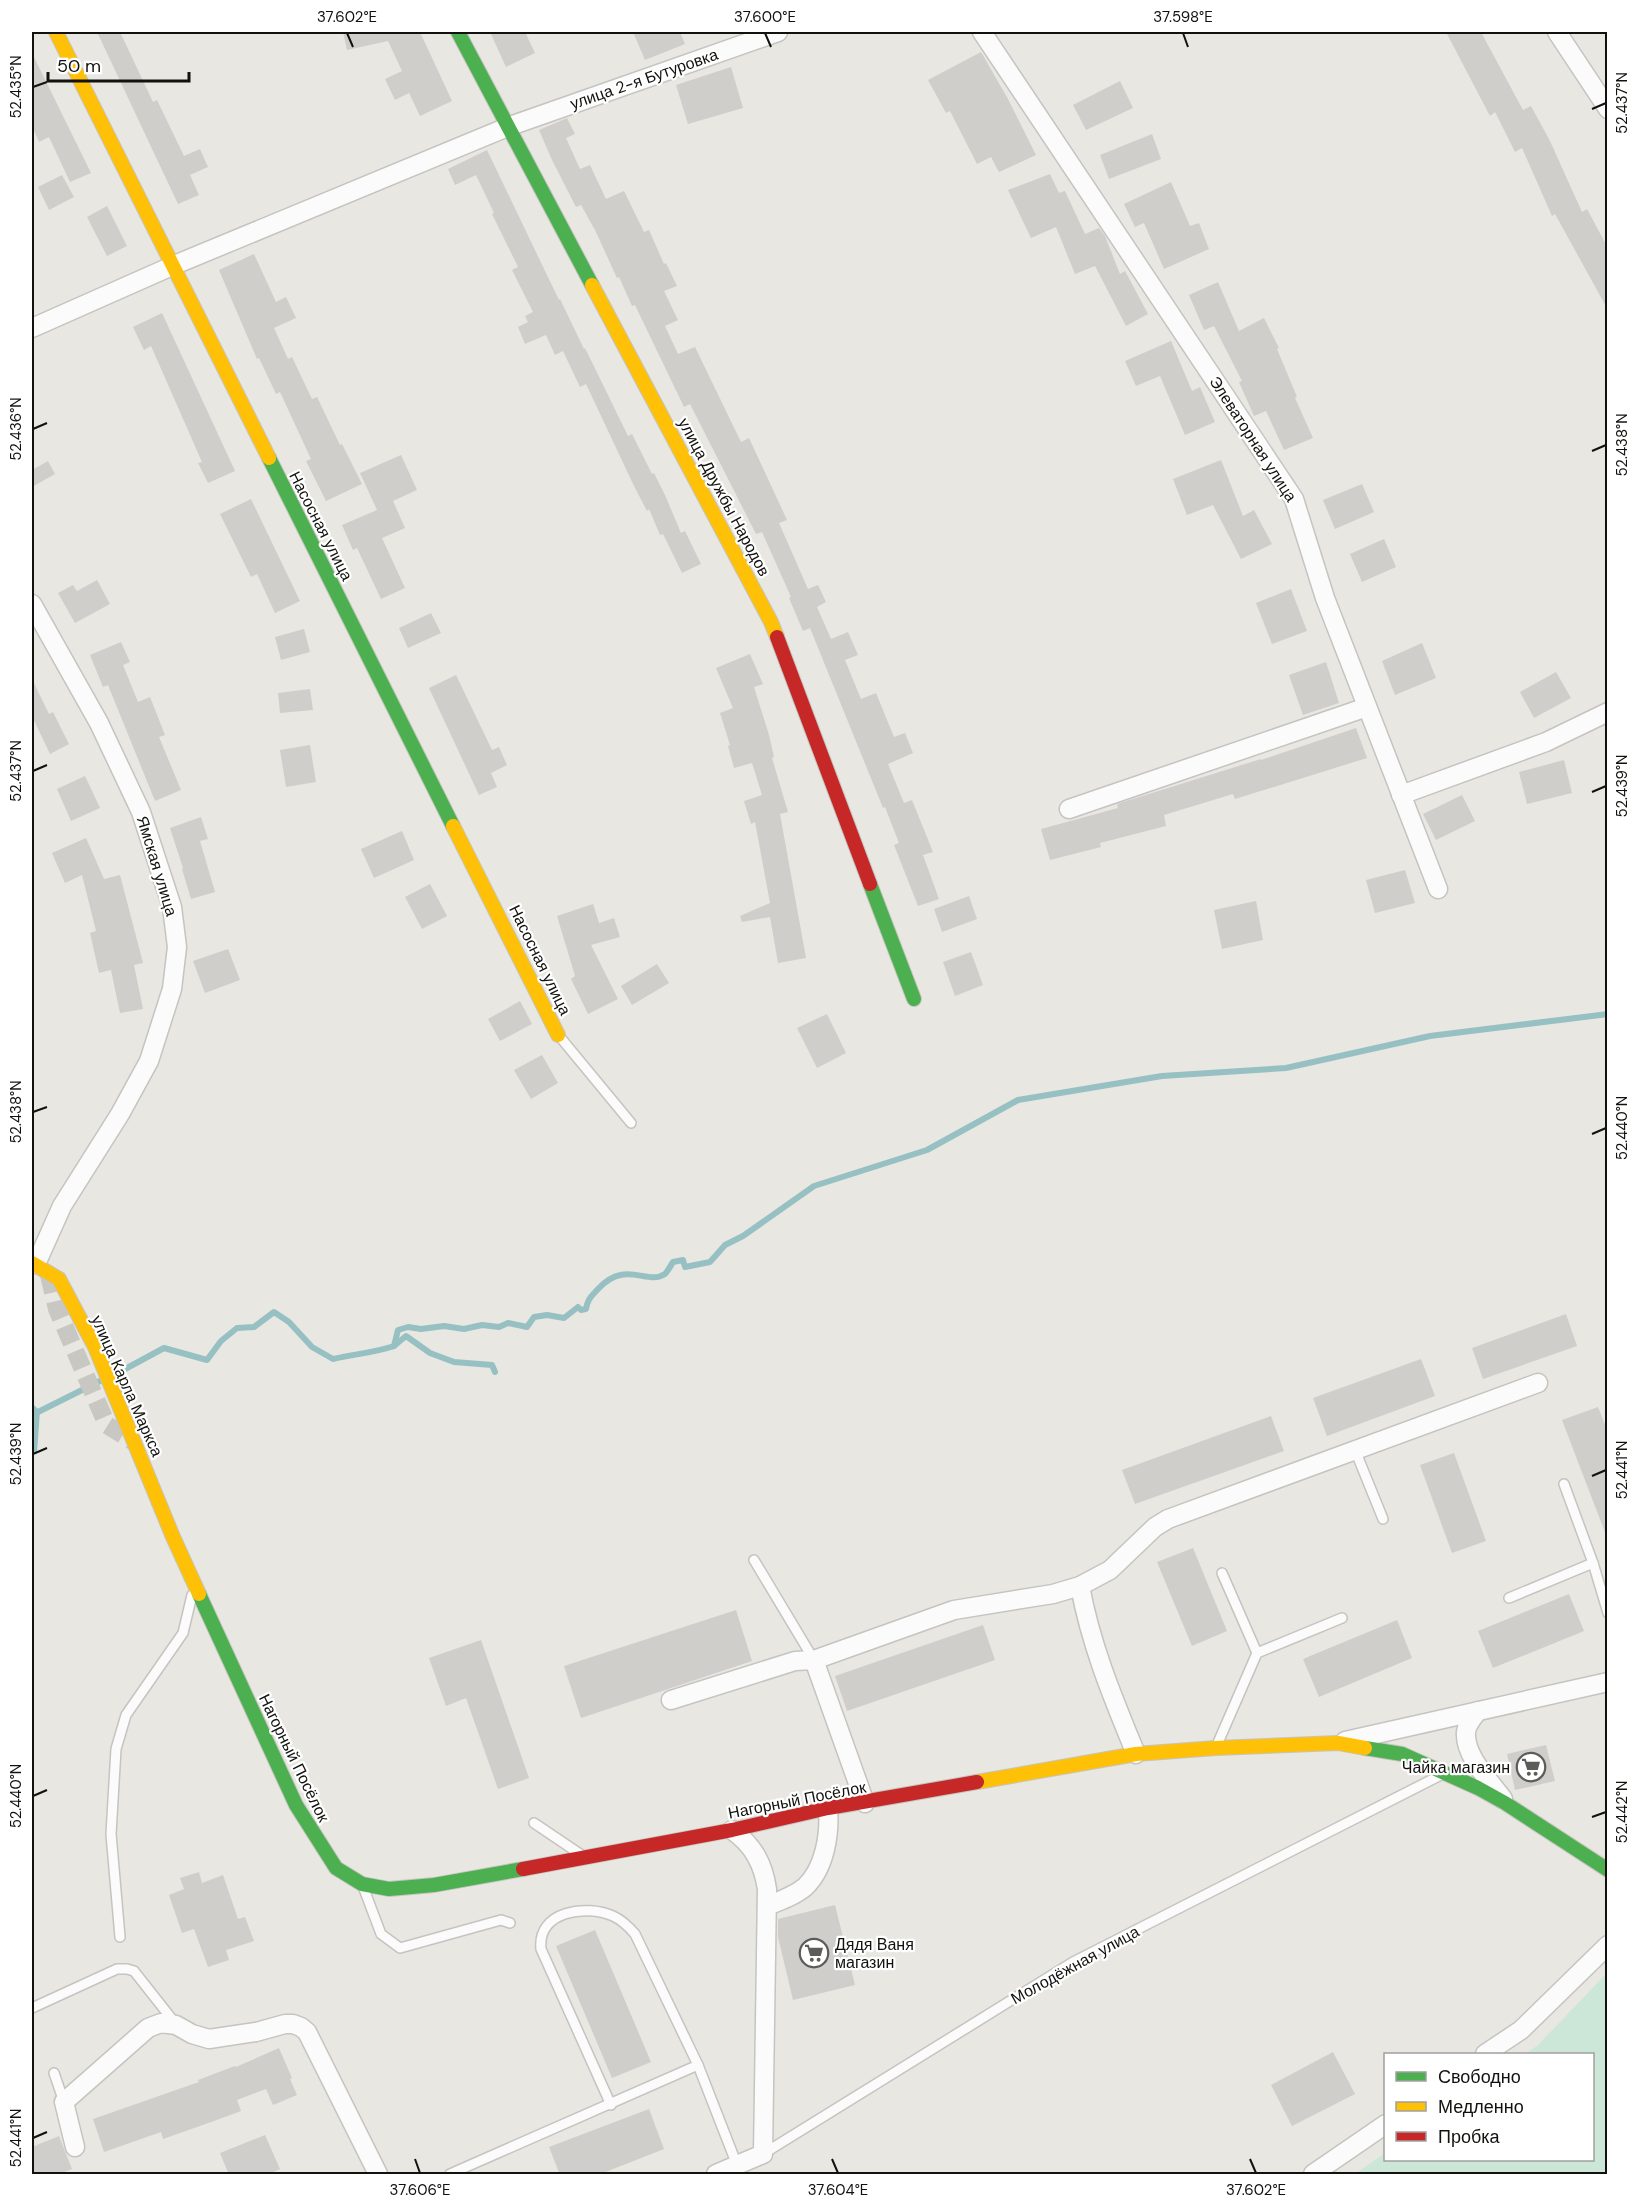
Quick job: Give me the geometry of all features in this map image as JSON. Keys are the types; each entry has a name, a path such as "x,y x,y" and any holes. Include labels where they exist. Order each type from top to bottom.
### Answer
{"street":[{"name":"Насосная улица","path":"56,32 558,1035"},
{"name":"улица Дружбы Народов","path":"458,32 510,126 771,622 914,999"},
{"name":"улица 2-я Бутуровка","path":"32,328 172,266 510,126 778,32"},
{"name":"Элеваторная улица","path":"982,32 1294,499 1325,598 1438,889"},
{"path":"1557,32 1608,108"},
{"name":"Ямская улица","path":"32,604 99,723 141,812 172,907 177,947 172,989 149,1061 120,1114 62,1206 34,1263"},
{"path":"1070,808 1367,707"},
{"path":"1401,795 1546,742 1608,712"},
{"path":"34,1263 59,1279 73,1280 154,1457 144,1467"},
{"path":"671,1700 795,1661 814,1660 954,1610 1053,1594 1080,1586 1110,1569 1155,1527 1168,1519 1538,1383"},
{"name":"улица Карла Маркса","path":"144,1467 173,1537"},
{"name":"Нагорный Посёлок","path":"173,1537 305,1821 336,1868 362,1884 389,1889 406,1889 732,1830 828,1808 1136,1754 1338,1743 1402,1755 1445,1772 1505,1803 1608,1870"},
{"path":"1080,1586 1085,1617 1096,1656 1136,1754"},
{"path":"814,1660 865,1803"},
{"path":"1338,1743 1608,1682"},
{"path":"1478,1711 1467,1728 1467,1742 1473,1757 1505,1803"},
{"path":"768,1906 806,1886 815,1872 826,1847 828,1808"},
{"path":"732,1830 749,1844 766,1879 768,1906 763,2154"},
{"path":"1488,2053 1521,2030 1608,1945"},
{"path":"75,2147 64,2102 148,2028 161,2023 176,2025 192,2034 209,2039 293,2024 307,2032 378,2175"},
{"path":"1313,2175 1384,2125"},
{"name":"Молодёжная улица","path":"716,2175 763,2154"}],"lane":[{"path":"558,1035 631,1123"},
{"path":"1355,1450 1383,1519"},
{"path":"1564,1484 1593,1563 1608,1613"},
{"path":"754,1560 814,1660"},
{"path":"1509,1598 1593,1563"},
{"path":"1222,1573 1257,1653"},
{"path":"120,1937 111,1834 116,1749 126,1715 183,1633 194,1584"},
{"path":"1216,1748 1257,1653 1342,1618"},
{"name":"Молодёжная улица","path":"763,2154 1073,1962 1445,1772"},
{"path":"534,1822 584,1857"},
{"path":"362,1884 381,1935 400,1948 501,1920 510,1923"},
{"path":"611,2105 541,1949 544,1931 557,1918 577,1911 605,1914 621,1920 635,1934 698,2065 737,2165"},
{"path":"32,2008 117,1969 127,1969 134,1971 176,2025"},
{"path":"450,2174 698,2065"},
{"path":"54,2073 64,2102"}],"green space":[{"path":"1607,1973 1607,2174 1355,2174 1384,2154 1384,2161 1594,2161 1594,2053 1526,2053 1537,2046"}],"water":[{"path":"32,1403 40,1411 37,1452 32,1453"}],"building":[{"path":"97,32 120,32 153,102 157,100 184,156 200,149 208,167 190,175 199,195 178,204"},
{"path":"343,32 420,32 452,101 420,116 409,93 395,100 385,79 402,71 388,41 347,50"},
{"path":"490,32 525,32 535,53 506,67"},
{"path":"633,32 680,32 685,44 645,60"},
{"path":"1446,32 1481,32 1523,110 1531,106 1550,141 1582,212 1587,209 1608,248 1608,310 1555,214 1552,216 1522,148 1515,152 1495,112 1490,116"},
{"path":"981,52 1036,155 999,172 991,157 977,164 950,111 946,113 928,80"},
{"path":"32,53 91,173 70,182 49,137 39,142 32,126"},
{"path":"731,67 743,108 688,124 676,85"},
{"path":"1120,81 1133,108 1086,130 1073,105"},
{"path":"567,118 575,134 566,138 580,169 590,165 606,199 624,191 644,232 649,230 664,264 666,263 677,286 664,291 678,320 665,326 678,354 695,347 741,442 749,438 787,520 779,523 808,589 818,585 826,602 817,607 831,639 848,632 858,655 845,660 861,699 876,693 894,737 905,733 913,753 888,764 904,803 912,800 933,852 923,855 939,899 918,906 894,845 899,843 810,628 803,631 789,598 791,597 762,532 756,534 690,404 684,407 635,305 632,306 619,277 617,278 595,230 581,205 576,207 552,160 539,130"},
{"path":"1152,134 1161,159 1109,179 1100,155"},
{"path":"487,150 628,436 632,434 665,495 681,533 685,531 701,564 682,573 663,534 660,535 649,509 647,511 633,484 586,384 580,387 563,351 555,355 546,335 525,344 518,327 528,322 525,316 533,312 512,270 518,267 476,175 455,185 448,169"},
{"path":"1050,174 1059,193 1065,191 1085,234 1099,228 1105,236 1120,274 1125,271 1148,314 1126,326 1095,266 1075,274 1056,227 1031,238 1008,190"},
{"path":"62,175 74,197 49,210 38,187"},
{"path":"1171,182 1190,226 1199,223 1209,249 1164,269 1144,223 1135,227 1124,204"},
{"path":"107,206 127,246 107,256 87,217"},
{"path":"254,254 276,302 286,297 296,318 274,328 288,359 292,357 312,399 317,397 362,484 326,501 306,461 311,459 280,392 276,394 259,358 257,359 219,270"},
{"path":"1218,282 1239,331 1264,318 1279,348 1277,349 1297,397 1295,398 1313,438 1284,450 1266,411 1254,416 1239,382 1242,381 1214,326 1204,330 1189,295"},
{"path":"162,313 235,471 208,483 198,463 202,462 151,346 144,350 133,327"},
{"path":"1171,341 1192,391 1200,387 1215,422 1185,435 1160,376 1136,386 1125,361"},
{"path":"401,455 417,490 393,501 405,528 382,538 405,588 381,599 357,548 353,550 342,525 377,510 360,473"},
{"path":"1221,460 1243,516 1254,510 1272,544 1241,559 1213,505 1187,515 1173,479"},
{"path":"48,461 55,474 32,487 32,470"},
{"path":"1362,484 1374,512 1335,529 1323,500"},
{"path":"251,499 300,601 275,613 257,574 251,577 220,514"},
{"path":"1384,539 1396,567 1362,582 1350,554"},
{"path":"97,580 110,604 75,623 58,593 73,585 77,591"},
{"path":"1291,589 1307,631 1272,644 1256,603"},
{"path":"431,613 441,633 408,648 399,628"},
{"path":"304,629 310,652 281,660 275,637"},
{"path":"121,642 130,662 123,665 138,702 150,697 165,735 159,737 181,790 155,801 108,685 103,687 90,655"},
{"path":"1422,643 1436,678 1395,695 1382,661"},
{"path":"750,654 763,684 754,687 769,735 774,757 772,758 788,812 780,814 806,958 778,963 770,917 742,922 740,916 770,903 755,822 751,824 744,801 762,795 752,763 734,768 720,713 733,708 716,668"},
{"path":"1326,662 1339,703 1303,715 1289,675"},
{"path":"1556,672 1571,698 1534,718 1520,692"},
{"path":"456,675 492,750 499,747 507,765 491,773 497,787 479,795 429,688"},
{"path":"32,679 49,714 53,712 69,744 50,754 32,716"},
{"path":"310,689 313,710 280,713 278,693"},
{"path":"1356,728 1367,758 1235,799 1233,794 1164,815 1166,826 1100,843 1101,847 1050,860 1041,829 1118,808 1117,804"},
{"path":"310,745 316,782 286,787 280,750"},
{"path":"1564,760 1572,793 1527,804 1519,772"},
{"path":"85,776 100,808 71,821 57,789"},
{"path":"1462,795 1475,821 1436,840 1423,814"},
{"path":"201,817 208,839 200,841 215,892 191,899 170,828"},
{"path":"402,831 414,860 374,878 361,849"},
{"path":"86,838 104,879 120,875 143,963 134,965 143,1009 120,1013 111,970 99,973 90,933 96,931 82,875 65,883 52,853"},
{"path":"1405,870 1415,903 1375,913 1366,880"},
{"path":"430,884 447,916 422,929 405,897"},
{"path":"969,896 977,919 942,932 934,909"},
{"path":"1256,901 1263,940 1222,949 1214,910"},
{"path":"593,904 599,923 614,918 620,937 591,945 618,999 588,1014 571,979 575,976 557,916"},
{"path":"228,949 240,980 205,993 193,961"},
{"path":"971,952 983,985 955,996 943,962"},
{"path":"657,964 669,983 632,1005 621,986"},
{"path":"520,1001 532,1024 500,1041 488,1019"},
{"path":"827,1014 846,1053 817,1068 797,1028"},
{"path":"542,1055 558,1083 531,1099 514,1070"},
{"path":"1566,1314 1577,1346 1483,1379 1472,1348"},
{"path":"1421,1359 1435,1396 1327,1436 1313,1398"},
{"path":"1598,1407 1608,1432 1606,1535 1562,1420"},
{"path":"1271,1416 1284,1451 1135,1504 1122,1470"},
{"path":"1454,1453 1486,1541 1452,1553 1420,1465"},
{"path":"1193,1548 1227,1631 1192,1646 1157,1562"},
{"path":"1569,1594 1584,1631 1493,1668 1478,1631"},
{"path":"736,1610 752,1661 581,1718 564,1666"},
{"path":"1397,1620 1412,1658 1319,1697 1303,1659"},
{"path":"983,1625 995,1660 847,1711 835,1676"},
{"path":"481,1640 529,1778 498,1789 466,1698 446,1706 429,1658"},
{"name":"Чайка магазин","path":"1546,1745 1555,1781 1515,1790 1507,1754"},
{"path":"199,1872 202,1883 223,1875 238,1919 245,1917 254,1941 226,1950 229,1960 208,1967 194,1929 182,1933 169,1895 184,1889 180,1878"},
{"name":"Дядя Ваня магазин","path":"835,1905 855,1985 793,2000 778,1937 778,1919"},
{"path":"595,1930 651,2062 612,2078 556,1946"},
{"path":"279,2048 297,2095 273,2105 266,2089 237,2100 241,2111 163,2139 161,2132 104,2152 93,2119 199,2082 198,2080 236,2067"},
{"path":"1333,2052 1355,2094 1292,2126 1271,2085"},
{"path":"649,2109 664,2149 598,2175 560,2175 549,2147"},
{"path":"265,2135 280,2169 267,2175 229,2175 220,2153"},
{"path":"59,2136 72,2169 57,2175 32,2175 32,2147"}],"waterway":[{"path":"114,1375 164,1348 207,1360 221,1341 237,1328 254,1327 274,1312 289,1322 312,1347 333,1359 394,1346 398,1330 408,1327 421,1329 444,1326 464,1329 482,1325 499,1327 508,1323 527,1327 534,1317 547,1315 564,1318 578,1307 581,1310 586,1309 590,1298 608,1280 627,1274 658,1277 665,1274 673,1262 683,1260 685,1267 710,1262 725,1245 743,1236 814,1186 927,1150 1018,1100 1162,1076 1286,1068 1430,1036 1608,1014"},
{"path":"394,1346 406,1336 430,1353 454,1362 492,1365 495,1372"},
{"path":"32,1415 102,1380"}],"tunnel":[{"path":"49,1275 57,1309 107,1425 134,1442"}],"traffic: fast":[{"path":"458,32 592,285"},
{"path":"269,458 453,826"},
{"path":"870,884 914,999"},
{"path":"199,1594 296,1805 336,1868 362,1884 389,1889 434,1885 523,1869"},
{"path":"1365,1748 1402,1754 1478,1788 1608,1870"}],"traffic: slow":[{"path":"56,32 269,458"},
{"path":"592,285 777,637"},
{"path":"453,826 558,1035"},
{"path":"32,1263 59,1279 95,1347 173,1537 199,1594"},
{"path":"977,1782 1136,1754 1338,1743 1365,1748"}],"traffic: jam":[{"path":"777,637 870,884"},
{"path":"523,1869 732,1830 828,1808 977,1782"}],"place":[{"name":"Чайка магазин","path":"1531,1767"},
{"name":"Дядя Ваня магазин","path":"814,1953"}]}
